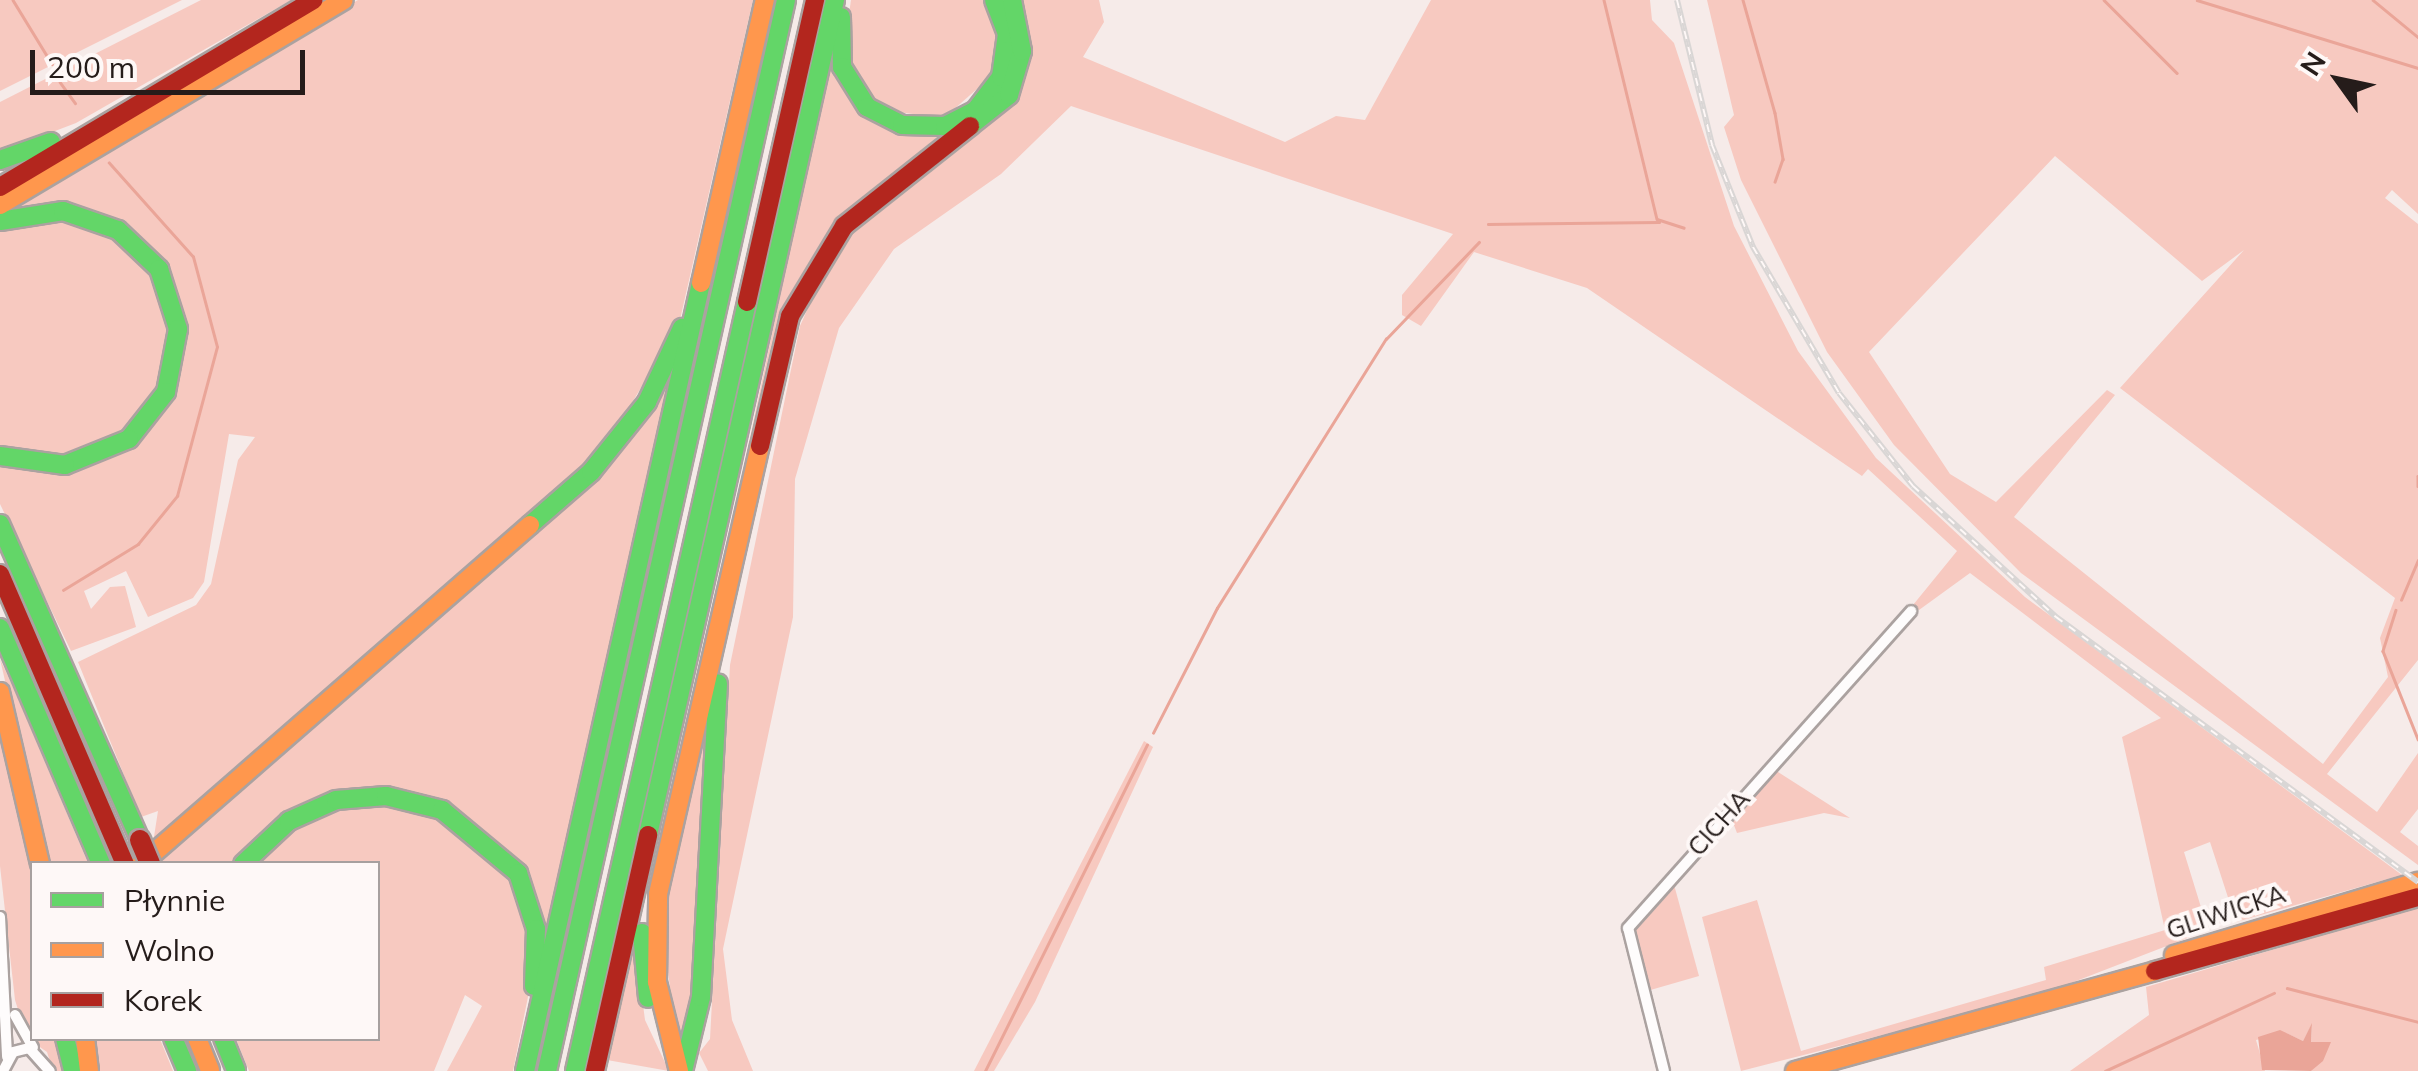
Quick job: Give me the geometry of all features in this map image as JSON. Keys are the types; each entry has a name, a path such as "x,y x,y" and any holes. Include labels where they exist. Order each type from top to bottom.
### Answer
{"main road":[{"path":"0,187 314,0"},
{"path":"0,206 344,0"},
{"path":"525,1071 765,0"},
{"path":"547,1071 786,0"},
{"path":"575,1071 815,0"},
{"path":"838,0 840,52 855,94 877,115 923,128 964,118 995,89 1007,47 994,0"},
{"path":"596,1071 838,0"},
{"path":"679,1071 656,982 658,894 799,295 863,208 1009,95 1022,51 1012,0"},
{"path":"0,160 126,110"},
{"path":"0,221 63,211 118,230 158,269 178,329 166,392 129,440 64,465 0,456"},
{"path":"131,861 609,454 665,368 709,251"},
{"path":"0,524 149,861"},
{"path":"0,574 130,861"},
{"path":"679,1071 692,1048 726,601"},
{"path":"0,628 100,861"},
{"path":"0,692 39,861"},
{"path":"660,782 641,970 679,1071"},
{"path":"246,861 289,821 336,800 386,796 442,810 518,873 536,929 531,1044"},
{"name":"GLIWICKA","path":"2052,1000 2236,932 2418,882"},
{"name":"GLIWICKA","path":"1795,1071 2418,897"},
{"path":"66,1041 73,1071"},
{"path":"85,1041 89,1071"},
{"path":"174,1041 187,1071"},
{"path":"198,1041 210,1071"},
{"path":"227,1041 237,1071"}],"street":[{"name":"CICHA","path":"1664,1071 1628,928 1911,611"},
{"path":"0,917 10,1000 8,1057 3,1071"},
{"path":"10,1000 30,1037"},
{"path":"32,1041 50,1071"},
{"path":"8,1057 37,1050"}],"shaded area":[{"path":"0,0 182,0 0,91"},
{"path":"201,0 291,0 76,123 0,152 0,102"},
{"path":"358,0 753,0 679,324 602,453 153,843 158,811 141,817 78,662 196,605 211,584 238,460 255,437 229,434 204,582 193,598 148,617 126,571 84,591 91,609 110,587 125,586 136,627 71,651 0,504 0,460 34,469 154,421 181,312 127,229 0,211"},
{"path":"851,0 986,0 998,25 994,74 944,118 882,110 854,80 845,42"},
{"path":"1019,0 1099,0 1104,22 1083,57 1285,142 1336,116 1365,120 1431,0 1650,0 1652,20 1674,43 1734,226 1798,351 1876,458 2025,597 2402,875 2236,922 2210,842 2184,852 2208,930 2040,995 1741,1071 1702,917 1757,900 1801,1051 2046,980 2044,967 2165,930 2122,737 2161,718 1970,573 1919,610 1913,605 1957,551 1868,469 1862,476 1587,288 1474,252 1421,326 1402,315 1402,295 1453,234 1071,106 1001,174 894,249 839,328 795,479 793,617 723,949 732,1020 753,1071 708,1071 699,1053 710,1039 730,665 800,326 834,250 869,210 1012,101"},
{"path":"1707,0 2418,0 2418,214 2392,190 2385,198 2418,224 2418,660 2327,774 2377,812 2418,753 2418,809 2400,832 2418,846 2418,865 2021,573 1894,445 1827,352 1741,180 1724,127 1734,115","holes":["2055,156 2202,281 2244,250 2120,388 2395,598 2380,638 2388,677 2323,764 2014,517 2115,395 2107,390 1996,502 1950,474 1869,352"]},
{"path":"830,59 863,113 945,133 815,255 701,670"},
{"path":"40,215 116,235 150,268 169,318 167,372 135,424 79,456 0,450 0,227"},
{"path":"672,383 543,949 507,852 441,804 330,795 239,861 160,861 157,856 591,482"},
{"path":"0,659 87,861 47,861"},
{"path":"708,691 695,1000 678,1049 661,918"},
{"path":"0,722 32,861 30,1040 15,1000 0,866"},
{"path":"1144,741 1153,747 1035,1002 994,1071 974,1071"},
{"path":"1775,770 1850,818 1824,813 1737,833 1730,815"},
{"path":"379,801 435,812 509,874 529,922 530,987 513,1071 447,1071 482,1006 465,995 434,1071 249,1071 237,1041 380,1041 380,861 252,861 310,813"},
{"path":"1673,881 1699,976 1647,991 1629,935"},
{"path":"2418,907 2418,1071 2311,1071 2330,1042 2311,1042 2312,1024 2303,1041 2286,1033 2256,1040 2265,1071 2070,1071 2149,1015 2146,987"},
{"path":"634,935 645,1020 669,1071 607,1060"},
{"path":"2312,1023 2311,1042 2331,1042 2323,1061 2311,1071 2262,1070 2258,1037 2280,1030 2303,1041"},
{"path":"31,1041 58,1041 66,1071 53,1071 47,1052"},
{"path":"90,1041 161,1041 173,1071 94,1071"}],"waterway":[{"path":"13,0 52,64"},
{"path":"1604,0 1657,219 1684,228"},
{"path":"1743,0 1775,113 1783,159 1775,182"},
{"path":"2104,0 2177,73"},
{"path":"2197,0 2418,68"},
{"path":"2373,0 2418,37"},
{"path":"60,82 75,103"},
{"path":"63,590 138,544 177,496 217,347 193,257 109,163"},
{"path":"1488,224 1659,222"},
{"path":"1153,733 1217,608 1386,339 1479,242"},
{"path":"2418,476 2418,486"},
{"path":"2401,600 2418,560"},
{"path":"2396,610 2383,651 2418,739"},
{"path":"985,1071 1147,745"},
{"path":"2287,988 2418,1022"},
{"path":"2105,1071 2274,993"}],"railway":[{"path":"1677,0 1712,145 1753,247 1839,393 1913,486 2056,617 2418,882"}],"traffic: fast":[{"path":"547,1071 786,0"},
{"path":"648,835 835,0"},
{"path":"841,17 842,67 867,107 902,125 945,126 975,111 1001,77 1007,34 994,0"},
{"path":"970,126 1009,95 1022,51 1012,0"},
{"path":"0,160 51,142"},
{"path":"0,221 63,211 118,230 159,269 178,329 166,392 129,439 65,465 0,456"},
{"path":"525,1071 701,283"},
{"path":"575,1071 747,302"},
{"path":"530,525 591,472 647,402 682,328"},
{"path":"0,524 140,840"},
{"path":"0,628 100,861"},
{"path":"683,1071 701,997 718,683"},
{"path":"246,861 289,821 336,800 386,796 442,810 518,873 536,929 534,986"},
{"path":"642,933 648,998"},
{"path":"66,1041 73,1071"},
{"path":"174,1041 187,1071"},
{"path":"224,1041 236,1071"}],"traffic: slow":[{"path":"0,205 344,0"},
{"path":"701,283 765,0"},
{"path":"679,1071 657,982 658,894 760,446"},
{"path":"144,861 530,525"},
{"path":"0,692 39,861"},
{"path":"2174,955 2418,882"},
{"path":"1795,1071 2155,971"},
{"path":"85,1041 89,1071"},
{"path":"198,1041 210,1071"}],"traffic: jam":[{"path":"0,187 314,0"},
{"path":"747,302 815,0"},
{"path":"760,446 790,316 844,226 970,126"},
{"path":"0,574 124,861"},
{"path":"595,1071 648,835"},
{"path":"140,840 149,861"},
{"path":"2155,971 2418,897"}]}
